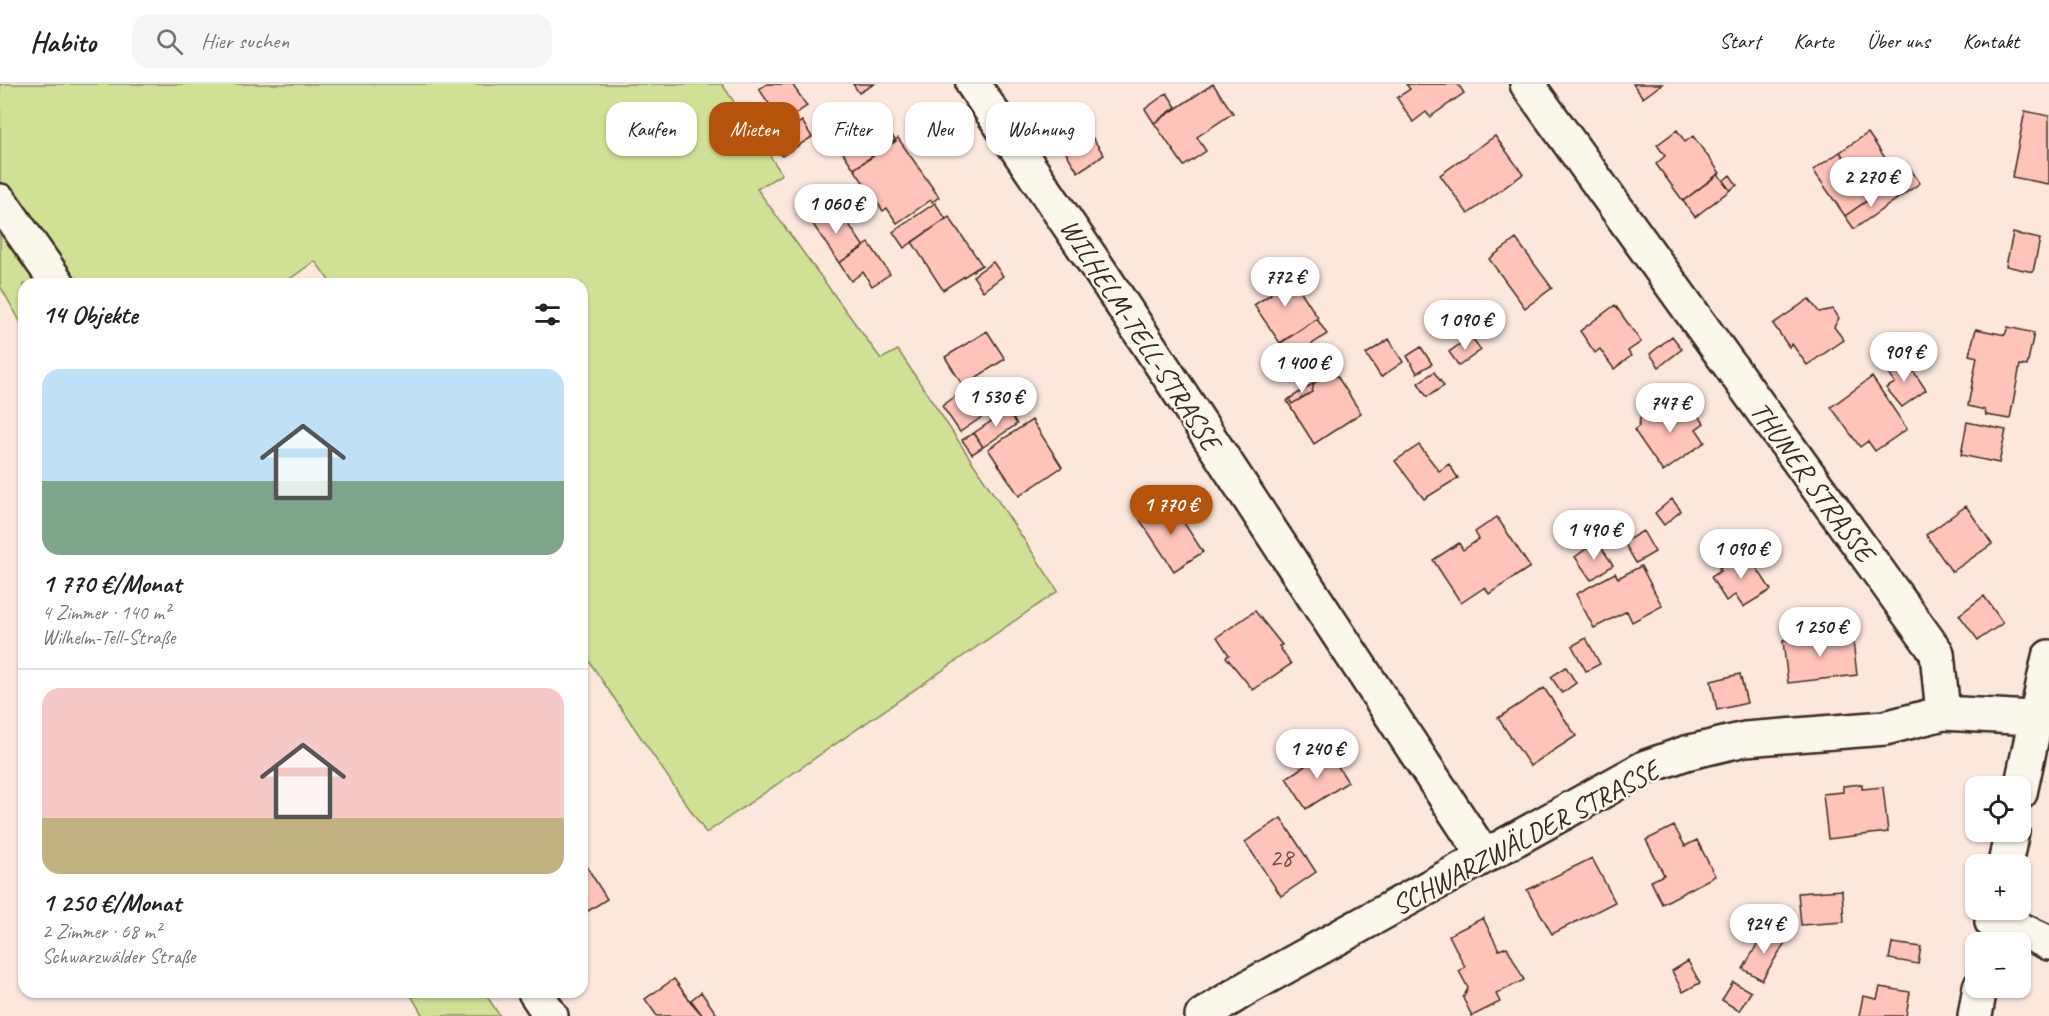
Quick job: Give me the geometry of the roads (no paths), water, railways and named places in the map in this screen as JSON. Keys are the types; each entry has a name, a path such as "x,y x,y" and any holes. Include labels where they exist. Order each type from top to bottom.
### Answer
{"street":[{"name":"WILHELM-TELL-STRASSE","path":"973,84 1110,285 1484,856"},
{"name":"THUNER STRASSE","path":"1527,84 1937,653 1943,714"},
{"path":"0,201 54,278"},
{"path":"2025,776 2043,718 2049,657"},
{"name":"SCHWARZWÄLDER STRASSE","path":"1202,1016 1247,988 1646,767 1686,753 1745,740 1885,728 1943,714 2043,718"},
{"path":"1992,924 2017,928 2049,943"},
{"path":"539,998 551,1016"},
{"path":"1975,1016 1978,998"}]}
